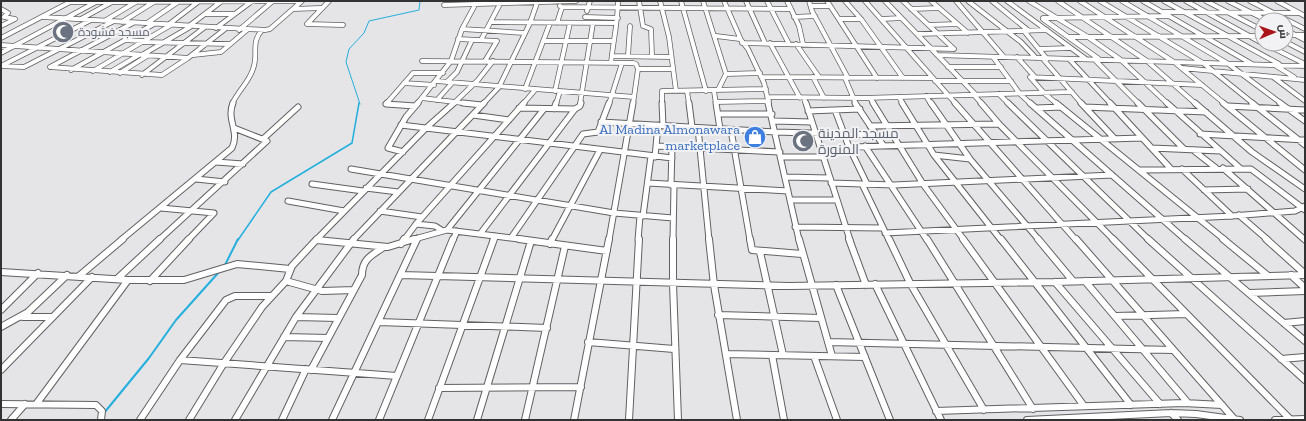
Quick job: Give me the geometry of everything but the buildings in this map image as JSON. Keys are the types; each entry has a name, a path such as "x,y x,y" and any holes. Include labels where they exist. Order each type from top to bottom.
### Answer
{"street":[{"path":"1,38 71,1 302,1"},
{"path":"106,20 137,1"},
{"path":"122,22 154,1"},
{"path":"119,73 190,26 222,1"},
{"path":"216,28 251,1"},
{"path":"239,30 273,1"},
{"path":"43,17 239,30 262,30 270,29 302,1"},
{"path":"329,1 307,24 343,25"},
{"path":"444,5 576,1"},
{"path":"583,23 590,1"},
{"path":"610,63 618,18 618,1"},
{"path":"639,1 643,26 652,29 652,56"},
{"path":"660,1 669,37 676,91"},
{"path":"681,1 706,91"},
{"path":"703,1 716,36 726,74 716,90 716,102 720,129"},
{"path":"724,1 741,41 748,49 761,75 766,90 774,121 795,227 810,286 832,356"},
{"path":"746,1 767,43 790,77 808,111 845,228 866,284"},
{"path":"767,1 789,44"},
{"path":"787,1 803,44"},
{"path":"809,1 812,6 812,11 847,78 852,98 883,145"},
{"path":"827,1 877,78"},
{"path":"845,1 861,19 903,78"},
{"path":"865,1 948,95 972,125 1023,179 1173,350 1237,420"},
{"path":"885,1 975,95 999,124 1054,178 1151,279 1186,314 1298,419"},
{"path":"716,36 741,41 767,43 954,49 940,34 903,1"},
{"path":"932,1 956,24 968,33"},
{"path":"956,1 1004,57"},
{"path":"968,1 1021,42 1036,58"},
{"path":"992,1 1029,31"},
{"path":"1008,1 1086,60"},
{"path":"1028,1 1088,37 1121,60 1200,134 1240,168"},
{"path":"1058,1 1147,61 1258,157 1305,189"},
{"path":"1080,1 1182,68 1305,170"},
{"path":"1100,1 1203,63 1257,108 1305,145"},
{"path":"1122,1 1227,63 1305,121"},
{"path":"1143,1 1252,64"},
{"path":"1164,1 1281,65"},
{"path":"1186,1 1254,39"},
{"path":"1206,1 1254,26"},
{"path":"1228,1 1254,14"},
{"path":"1250,1 1273,12"},
{"path":"1278,1 1305,16"},
{"path":"1,53 97,2"},
{"path":"81,19 114,2"},
{"path":"146,23 179,2"},
{"path":"93,71 169,25 198,2"},
{"path":"557,2 559,7 588,8 791,9"},
{"path":"235,420 296,317 351,243 498,87 512,62 530,23 535,3"},
{"path":"481,40 492,22 500,4"},
{"path":"403,152 388,149 401,125 415,106 436,83 451,61 462,29 475,5"},
{"path":"812,6 830,6"},
{"path":"557,23 562,7"},
{"path":"293,8 321,8"},
{"path":"911,9 939,8"},
{"path":"1,9 8,13"},
{"path":"1163,12 1254,12"},
{"path":"1,16 8,13"},
{"path":"1,26 15,19 4,16 8,13"},
{"path":"205,14 234,14"},
{"path":"794,17 815,16"},
{"path":"1169,16 1043,18 1097,60 1184,149"},
{"path":"585,17 618,18"},
{"path":"882,19 901,18"},
{"path":"839,19 861,19"},
{"path":"1,66 91,20"},
{"path":"1,66 24,67 114,21"},
{"path":"134,22 50,68 142,75 162,75 193,55 225,29"},
{"path":"492,22 616,23"},
{"path":"525,89 550,23"},
{"path":"554,109 560,62 570,23"},
{"path":"480,234 575,109 580,106 593,23"},
{"path":"1294,23 1305,29"},
{"path":"70,70 155,24"},
{"path":"929,25 956,24"},
{"path":"628,56 630,26"},
{"path":"142,75 205,27"},
{"path":"462,29 525,33"},
{"path":"193,55 219,53 246,30"},
{"path":"79,276 234,146 237,136 230,115 233,100 253,70 256,59 254,41 262,30"},
{"path":"917,34 1024,31 1062,32"},
{"path":"1024,31 1040,49 1045,59 1060,78 1116,139"},
{"path":"1296,35 1305,35"},
{"path":"1296,35 1305,40"},
{"path":"1069,37 1254,36"},
{"path":"458,39 497,41 485,61"},
{"path":"124,40 183,44 230,44"},
{"path":"437,100 456,74 472,40"},
{"path":"544,41 613,40"},
{"path":"796,44 819,78"},
{"path":"1,45 165,58 188,58"},
{"path":"1294,46 1305,52"},
{"path":"1040,49 1070,48"},
{"path":"1280,52 1305,65"},
{"path":"937,55 1305,65"},
{"path":"110,72 143,56"},
{"path":"612,56 671,57"},
{"path":"993,56 1020,94 1074,140 1161,220 1305,341"},
{"path":"1017,57 1035,77"},
{"path":"1068,59 1171,169"},
{"path":"422,61 635,63 638,69 625,154 574,420"},
{"path":"189,420 224,363 262,307 286,281 290,269 344,211 426,128 475,85 493,61"},
{"path":"511,238 583,133 598,132 622,63"},
{"path":"1275,65 1302,80"},
{"path":"948,66 1001,67"},
{"path":"1182,68 1302,80"},
{"path":"638,69 672,69"},
{"path":"415,106 386,104 413,73 443,73"},
{"path":"726,74 819,78 903,78 962,81 1011,81"},
{"path":"813,77 824,98"},
{"path":"1273,77 1305,101"},
{"path":"1202,85 1060,78 1030,78 1044,93 1267,275"},
{"path":"404,83 450,83 634,97"},
{"path":"401,244 422,217 535,90"},
{"path":"630,420 635,282 641,216 660,126 662,92 766,90"},
{"path":"688,91 700,149 718,315 737,420"},
{"path":"716,102 802,98 870,98 1072,92"},
{"path":"999,94 1128,222 1305,380"},
{"path":"926,96 957,143 1073,281"},
{"path":"899,97 915,126 934,155 1131,405"},
{"path":"422,98 482,105"},
{"path":"870,98 897,145 923,184 1084,406"},
{"path":"1228,106 1305,110"},
{"path":"263,139 298,107"},
{"path":"1037,108 1062,107"},
{"path":"1085,107 1206,112"},
{"path":"519,108 575,109"},
{"path":"445,231 544,109"},
{"path":"808,111 860,109"},
{"path":"835,110 848,147 884,231 910,283 984,410"},
{"path":"718,114 772,114"},
{"path":"473,115 509,120"},
{"path":"774,121 811,122"},
{"path":"601,122 731,130 876,135"},
{"path":"870,126 999,124"},
{"path":"401,125 625,154 672,158"},
{"path":"117,279 266,143 266,140 234,128"},
{"path":"731,130 751,248 754,251 760,252 802,254"},
{"path":"1200,134 1305,140"},
{"path":"848,147 1142,138"},
{"path":"656,146 735,150 822,157"},
{"path":"865,146 956,283 1033,410"},
{"path":"672,147 674,349 678,420"},
{"path":"1152,148 1220,151"},
{"path":"550,244 600,150"},
{"path":"1192,150 1216,168"},
{"path":"934,155 970,159"},
{"path":"216,162 243,164"},
{"path":"1224,168 1305,240"},
{"path":"1139,170 1240,168 1256,171 1304,208"},
{"path":"351,169 614,214 673,218"},
{"path":"1182,169 1204,190 1305,275"},
{"path":"785,178 890,185 1112,175"},
{"path":"196,179 225,182"},
{"path":"648,183 788,191"},
{"path":"312,184 398,192"},
{"path":"1204,190 1248,189"},
{"path":"790,200 836,200"},
{"path":"288,202 344,211"},
{"path":"150,281 214,213 161,208"},
{"path":"795,227 922,232 956,231 1274,213 1295,211 1304,208"},
{"path":"380,212 422,217"},
{"path":"416,224 435,226 445,231"},
{"path":"317,240 392,247 445,231 457,231 606,251"},
{"path":"379,420 457,231"},
{"path":"428,420 495,236"},
{"path":"332,420 418,238"},
{"path":"477,420 531,241"},
{"path":"525,420 565,246"},
{"path":"282,420 308,370 328,338 362,275 362,266 366,259 384,247"},
{"path":"760,252 776,318 783,355"},
{"path":"1,272 176,282 237,264 290,269"},
{"path":"1,310 38,273"},
{"path":"1,327 14,322 23,316 67,275"},
{"path":"401,275 479,278 558,278 673,284 810,286 910,283 1055,282 1305,275"},
{"path":"1292,275 1305,288"},
{"path":"1,370 92,277"},
{"path":"37,404 128,280"},
{"path":"286,281 315,290 354,290"},
{"path":"1085,281 1145,350 1188,403"},
{"path":"1055,282 1160,404"},
{"path":"875,284 941,420"},
{"path":"836,285 890,420"},
{"path":"1249,294 1305,291"},
{"path":"140,420 180,360 229,298 272,296"},
{"path":"1116,316 1186,314"},
{"path":"718,315 776,318 820,318"},
{"path":"23,316 52,317"},
{"path":"296,317 338,318"},
{"path":"379,322 547,328"},
{"path":"1284,323 1305,322"},
{"path":"284,338 328,338"},
{"path":"588,342 674,349"},
{"path":"828,342 946,346 1173,350"},
{"path":"726,354 865,357"},
{"path":"772,355 784,420"},
{"path":"814,356 837,420"},
{"path":"1281,359 1305,358"},
{"path":"180,360 397,376"},
{"path":"439,388 533,386 580,387"},
{"path":"936,411 1033,410 1084,406 1188,403 1222,405"},
{"path":"1,404 96,405 102,411 101,420"},
{"path":"11,420 25,404"},
{"path":"1102,406 1108,415"},
{"path":"1021,410 1026,420 1081,418 1108,415 1122,417 1171,413 1196,414 1237,420"},
{"path":"1171,413 1178,420"},
{"path":"1275,420 1298,419"}],"waterway":[{"path":"360,104 346,62 349,49 364,33 369,21 419,10 420,1"},
{"path":"238,240 271,192 352,143 359,103"},
{"path":"225,265 238,239"},
{"path":"104,413 149,358 176,320 219,272"}],"place":[{"name":"مسجد فشودة","path":"63,32"},
{"name":"Al Madina Almonawara marketplace","path":"755,137"},
{"name":"مسجد المدينة المنورة","path":"803,141"}]}
